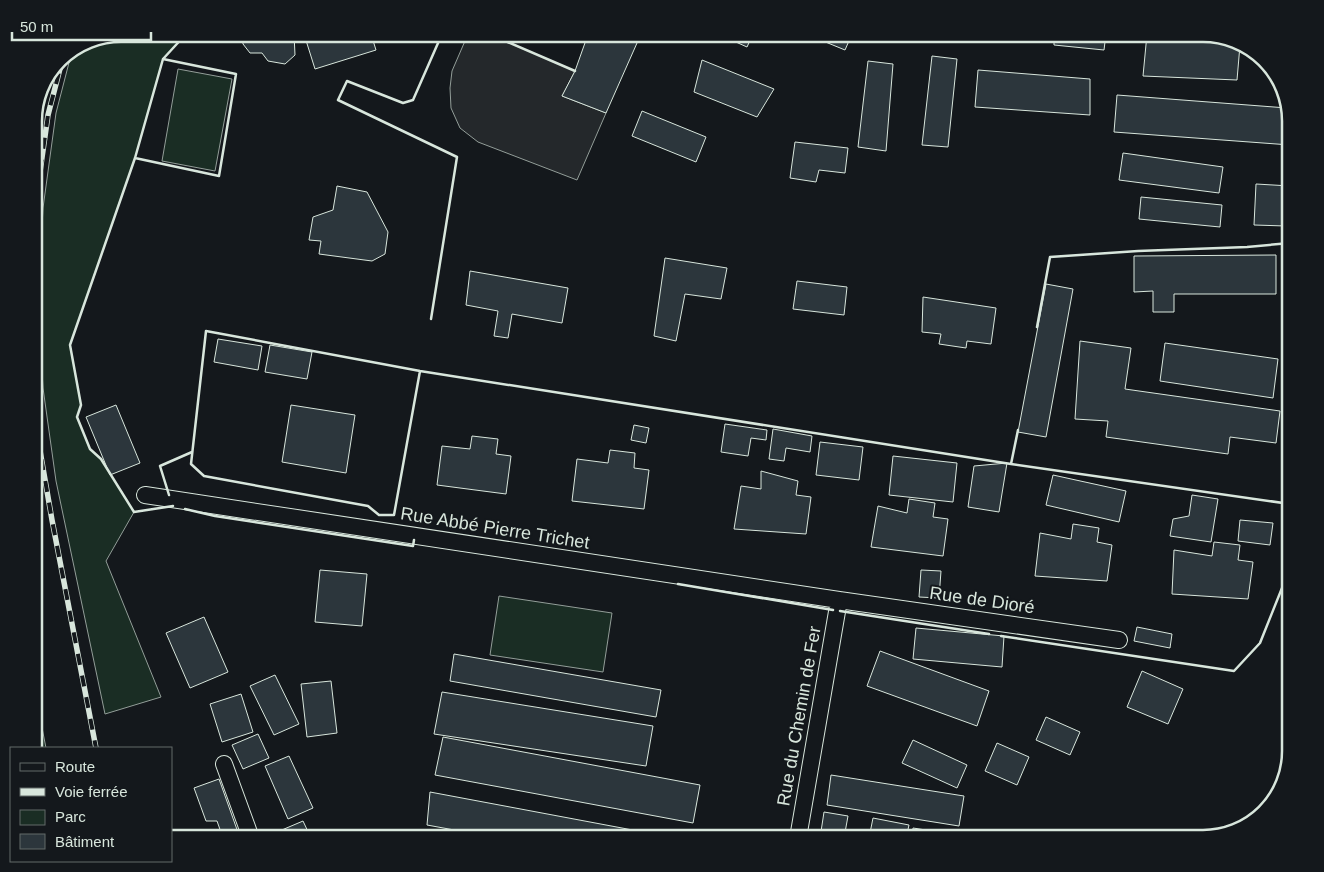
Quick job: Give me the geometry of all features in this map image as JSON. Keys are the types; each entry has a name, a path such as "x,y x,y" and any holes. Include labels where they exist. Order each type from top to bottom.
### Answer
{"street":[{"name":"Rue Abbé Pierre Trichet","path":"145,495 839,600"},
{"name":"Rue de Dioré","path":"839,600 1120,640"},
{"name":"Rue du Chemin de Fer","path":"799,830 839,600"},
{"path":"224,764 248,830"}],"green space":[{"path":"121,42 179,42 163,59 135,158 70,345 81,405 77,417 90,449 101,459 134,512 106,561 161,697 105,714 56,481 43,388 43,208 56,113 69,63 77,56 91,48 106,44"},
{"path":"178,69 232,79 215,171 162,161"},
{"path":"499,596 612,613 603,672 490,655"},
{"path":"43,733 46,747 43,747"}],"shaded area":[{"path":"465,42 508,42 575,71 562,96 606,113 577,180 478,142 460,128 451,108 450,88 452,71"}],"building":[{"path":"243,42 294,42 295,55 285,64 268,61 262,53 250,53"},
{"path":"307,42 374,42 376,50 315,69"},
{"path":"585,42 637,42 606,113 562,96 575,71"},
{"path":"736,42 749,42 747,47"},
{"path":"826,42 848,42 845,50"},
{"path":"1054,42 1105,42 1104,50 1054,45"},
{"path":"1146,42 1213,43 1239,52 1237,80 1143,76"},
{"path":"932,56 957,59 948,147 922,145"},
{"path":"702,60 774,89 757,117 694,92"},
{"path":"868,61 893,64 886,151 858,147"},
{"path":"978,70 1090,79 1090,115 975,107"},
{"path":"1117,95 1280,107 1282,144 1114,132"},
{"path":"642,111 706,137 696,162 632,136"},
{"path":"795,142 848,148 845,173 819,170 816,182 790,178"},
{"path":"1123,153 1223,167 1219,193 1119,180"},
{"path":"1256,184 1282,186 1282,226 1254,225"},
{"path":"337,186 367,192 388,232 385,254 372,261 319,254 321,241 309,240 313,217 333,210"},
{"path":"1141,197 1222,205 1220,227 1139,219"},
{"path":"1276,255 1276,294 1174,294 1174,312 1153,312 1153,291 1134,292 1134,256"},
{"path":"665,258 727,268 721,299 685,294 676,341 654,336"},
{"path":"470,271 568,288 562,323 512,314 508,338 494,336 498,311 466,305"},
{"path":"797,281 847,287 844,315 793,309"},
{"path":"1046,284 1073,289 1046,437 1018,432"},
{"path":"923,297 996,308 991,344 967,341 966,348 939,344 941,334 922,332"},
{"path":"218,339 262,346 258,370 214,362"},
{"path":"1080,341 1131,348 1125,389 1280,411 1276,443 1230,437 1228,454 1106,437 1108,421 1075,419"},
{"path":"1165,343 1278,359 1273,398 1160,381"},
{"path":"270,345 312,352 307,379 265,372"},
{"path":"116,405 140,463 110,475 86,417"},
{"path":"291,405 355,415 346,473 282,462"},
{"path":"725,424 767,430 766,440 751,438 748,456 721,452"},
{"path":"634,425 649,428 646,443 631,440"},
{"path":"773,429 812,436 810,452 786,448 784,461 769,459"},
{"path":"472,436 498,439 496,454 511,456 506,494 437,485 442,446 470,449"},
{"path":"820,442 863,447 859,480 816,475"},
{"path":"610,450 635,453 634,468 649,470 644,509 572,501 577,459 608,463"},
{"path":"893,456 957,463 953,502 889,495"},
{"path":"1007,463 999,512 968,507 974,466"},
{"path":"761,471 798,481 796,495 811,497 806,534 734,529 741,486 761,489"},
{"path":"1053,475 1126,491 1119,522 1046,505"},
{"path":"1192,495 1218,499 1211,542 1170,536 1173,519 1189,516"},
{"path":"909,499 935,503 933,517 948,519 943,556 871,547 878,506 907,513"},
{"path":"1240,520 1273,523 1270,545 1238,541"},
{"path":"1073,524 1099,528 1097,542 1112,545 1107,581 1035,576 1040,533 1071,539"},
{"path":"1214,542 1240,545 1238,560 1253,562 1248,599 1172,594 1174,550 1212,556"},
{"path":"320,570 367,574 362,626 315,622"},
{"path":"921,570 941,571 939,598 919,597"},
{"path":"204,617 228,672 190,688 166,633"},
{"path":"1137,627 1172,634 1170,648 1134,641"},
{"path":"916,628 1004,636 1002,667 913,659"},
{"path":"880,651 989,691 977,726 867,686"},
{"path":"454,654 661,690 656,717 450,681"},
{"path":"1142,671 1183,689 1168,724 1127,707"},
{"path":"275,675 299,724 274,735 250,686"},
{"path":"331,681 337,733 307,737 301,684"},
{"path":"442,692 653,726 646,766 434,734"},
{"path":"241,694 253,732 222,742 210,704"},
{"path":"1046,717 1080,732 1070,755 1036,740"},
{"path":"258,734 269,758 243,769 232,745"},
{"path":"443,737 700,785 693,823 435,775"},
{"path":"913,740 967,765 957,788 902,763"},
{"path":"997,743 1029,757 1017,785 985,771"},
{"path":"289,756 313,808 288,819 265,766"},
{"path":"831,775 964,796 959,826 827,805"},
{"path":"219,779 237,830 220,830 217,821 206,821 194,788"},
{"path":"430,792 633,830 454,830 427,825"},
{"path":"824,812 848,816 845,830 821,830"},
{"path":"873,818 909,825 908,830 871,830"},
{"path":"303,821 307,830 282,830"}],"railway":[{"path":"43,150 48,115 59,74"},
{"path":"43,468 96,747"}],"wall":[{"path":"173,506 134,512 101,459 90,449 77,417 81,405 70,345 135,158 163,59 179,42"},
{"path":"431,319 457,157 338,100 347,81 403,103 413,100 438,42"},
{"path":"508,42 575,71"},
{"path":"135,158 219,176 236,74 163,59"},
{"path":"1037,327 1050,257 1282,244"},
{"path":"206,331 420,371 394,515 379,515 368,506 204,476 191,464 206,331"},
{"path":"420,371 1011,464 1282,503"},
{"path":"1011,464 1018,430"},
{"path":"169,495 160,466 192,452"},
{"path":"185,509 215,516 413,546 414,540"},
{"path":"678,584 833,610"},
{"path":"1001,636 1234,671 1260,643 1282,588"},
{"path":"840,611 989,634"}]}
